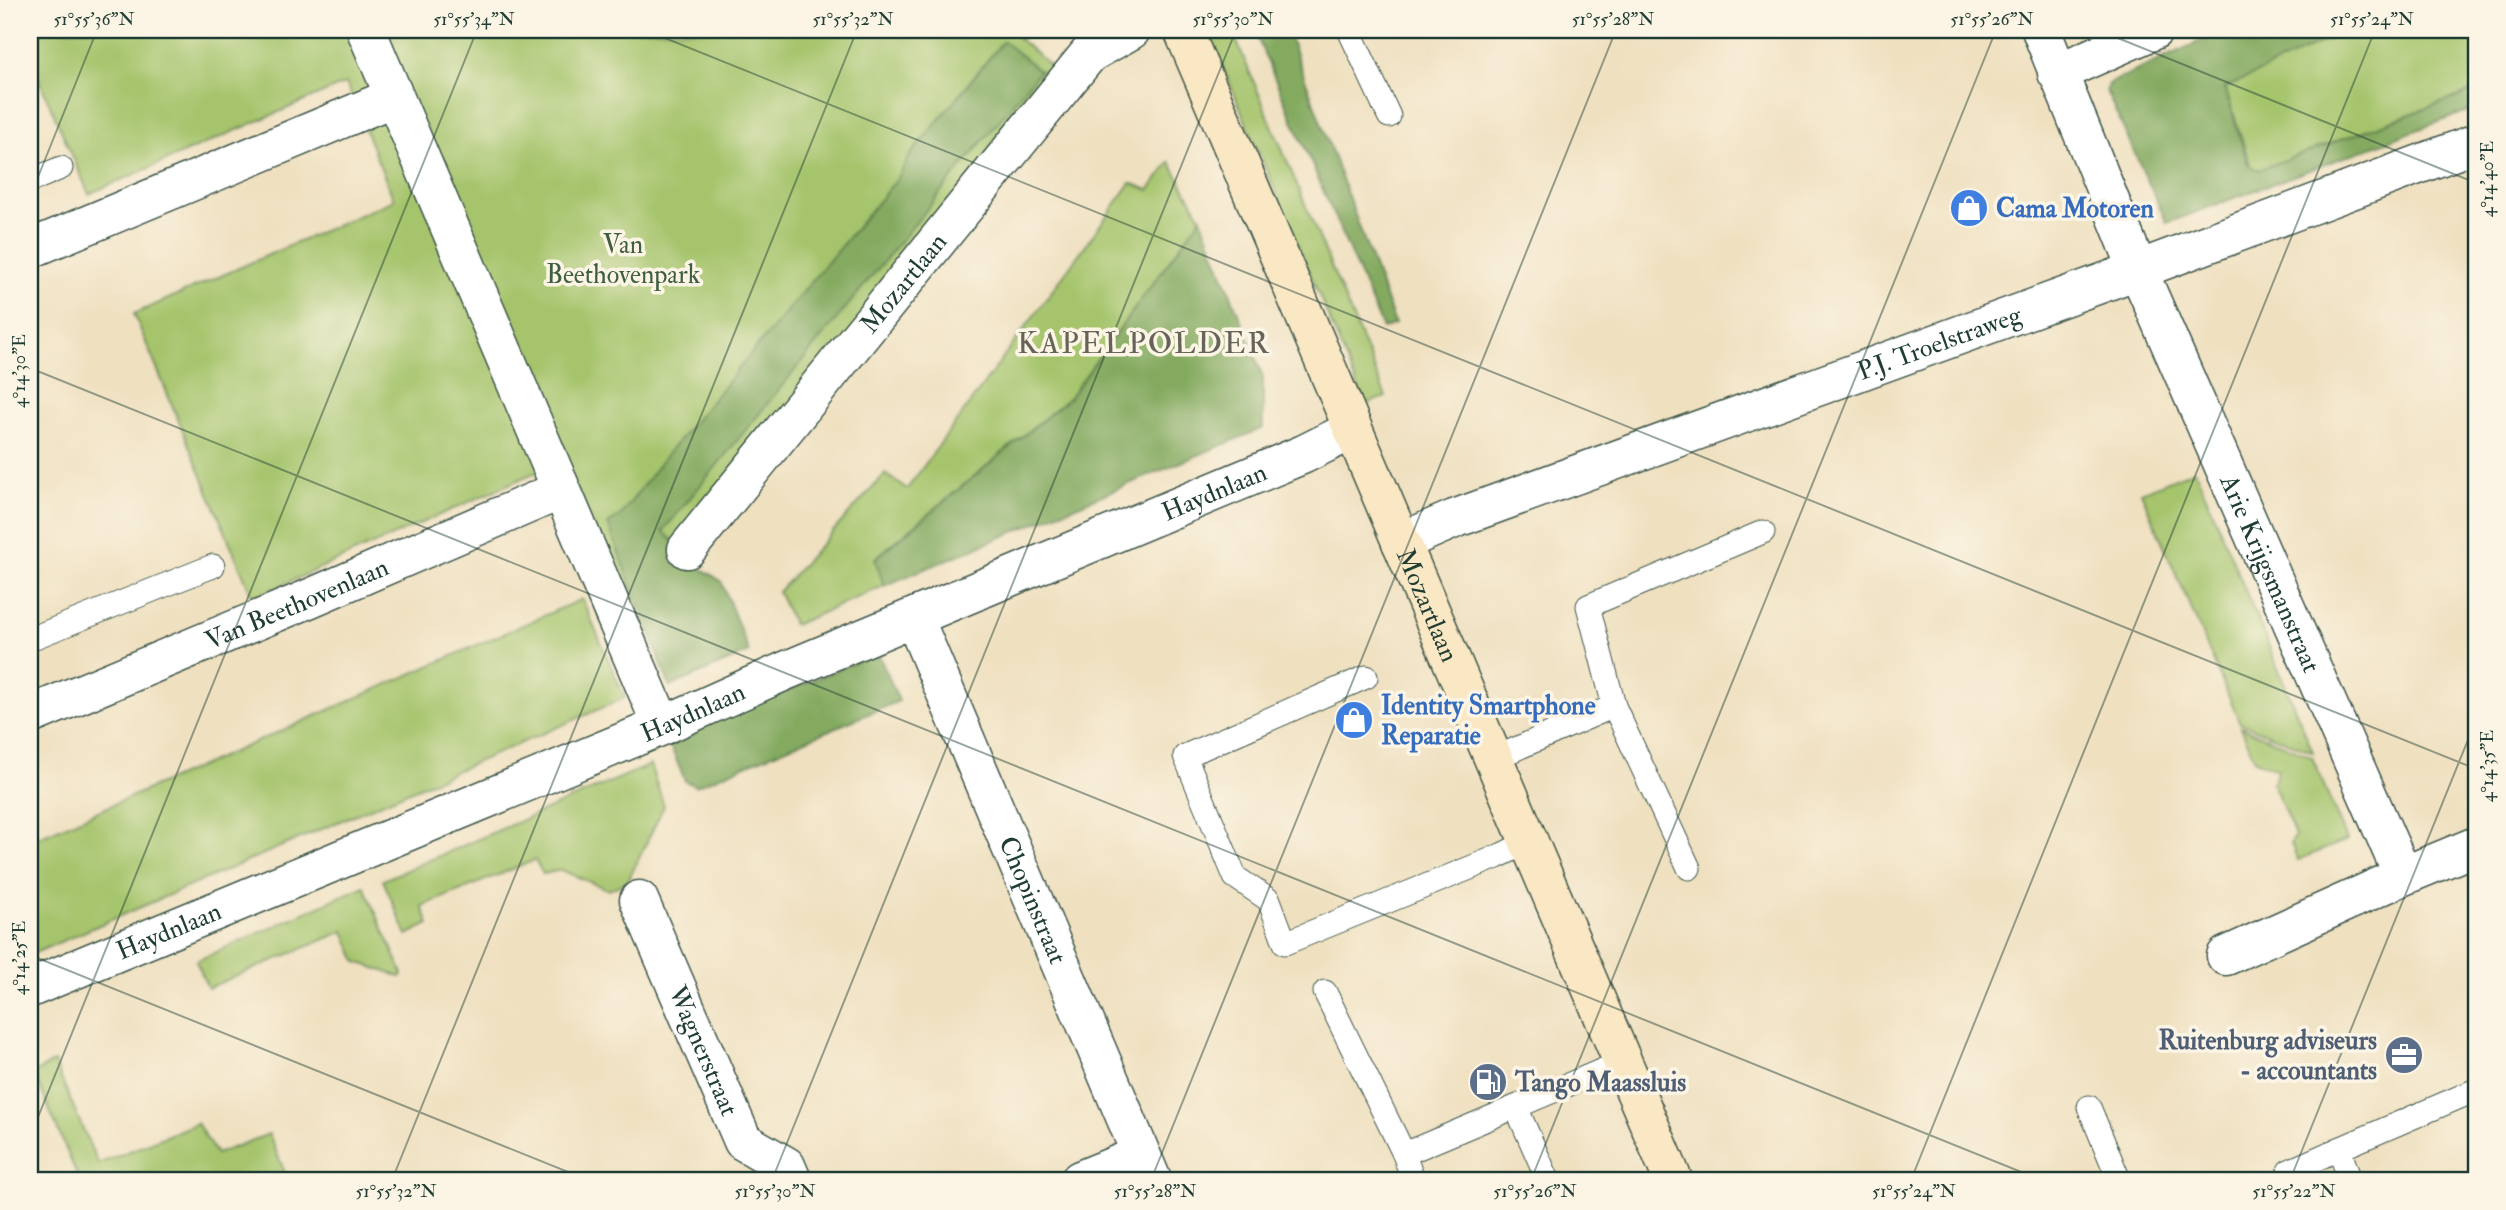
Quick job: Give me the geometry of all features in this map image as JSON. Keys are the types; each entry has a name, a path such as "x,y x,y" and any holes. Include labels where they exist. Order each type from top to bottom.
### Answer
{"main road":[{"name":"Mozartlaan","path":"1183,30 1673,1180"}],"street":[{"path":"366,30 662,726"},
{"name":"Mozartlaan","path":"687,549 1089,54 1131,30"},
{"name":"Arie Krijgsmanstraat","path":"2041,30 2138,270 2403,876"},
{"path":"2057,73 2154,30"},
{"path":"30,249 394,97"},
{"name":"P.J. Troelstraweg","path":"1401,542 1454,519 2138,270 2476,143"},
{"name":"Haydnlaan","path":"30,988 662,726 785,671 1304,454 1352,430"},
{"name":"Van Beethovenlaan","path":"30,715 561,490"},
{"name":"Chopinstraat","path":"914,618 1147,1168"},
{"path":"2226,956 2476,846"},
{"name":"Wagnerstraat","path":"639,900 743,1141 786,1166 792,1180"},
{"path":"1080,1180 1147,1168"}],"lane":[{"path":"1349,30 1389,116"},
{"path":"30,181 61,168"},
{"path":"1689,868 1614,706 1588,606 1763,533"},
{"path":"30,639 213,566"},
{"path":"1366,677 1185,756 1235,877 1269,900 1285,943 1530,841"},
{"path":"1495,758 1614,706"},
{"path":"1325,992 1404,1154 1413,1180"},
{"path":"1404,1154 1622,1062"},
{"path":"2289,1171 2476,1090"},
{"path":"1516,1107 1548,1180"},
{"path":"2089,1107 2119,1180"},
{"path":"2339,1149 2350,1180"}],"green space":[{"name":"Van Beethovenpark","path":"30,30 1052,30 1018,38 1063,77 610,642 536,472 253,598 134,314 394,200 346,83 89,194 30,59"},
{"path":"1232,30 1386,397 1365,404 1208,32"},
{"path":"1254,30 1287,30 1395,324 1383,329"},
{"path":"2224,30 2343,30 2342,33 2225,88 2248,164 2258,170 2476,90 2476,108 2167,223 2106,91 2108,84"},
{"path":"2343,30 2476,30 2476,90 2258,170 2251,167 2225,87 2342,33"},
{"path":"1003,41 1040,71 663,531 701,568 721,581 749,652 670,687 608,524 620,516 663,459 898,178 910,155"},
{"path":"1170,162 1201,218 1069,398 875,558 884,586 794,625 778,592 885,474 907,489 1131,183 1149,190"},
{"path":"1201,218 1263,377 1263,428 884,586 875,559 1069,398"},
{"path":"2195,470 2313,752 2240,723 2141,492"},
{"path":"582,599 625,698 30,955 30,841"},
{"path":"878,653 899,701 696,786 685,781 668,740"},
{"path":"2241,727 2312,757 2347,840 2298,860 2291,844 2295,835 2273,784 2278,769 2255,760"},
{"path":"650,765 664,806 628,881 609,890 561,870 543,874 535,860 422,906 429,924 407,935 383,880"},
{"path":"364,886 403,974 401,977 357,962 344,931 208,988 196,961"},
{"path":"54,1062 98,1164 197,1123 216,1154 269,1134 288,1180 79,1180 34,1073"}],"place":[{"name":"Cama Motoren","path":"1969,208"},
{"name":"Identity Smartphone Reparatie","path":"1354,720"},
{"name":"Ruitenburg adviseurs - accountants","path":"2404,1055"},
{"name":"Tango Maassluis","path":"1488,1082"}],"district":[{"name":"KAPELPOLDER","path":"1144,343"}]}
